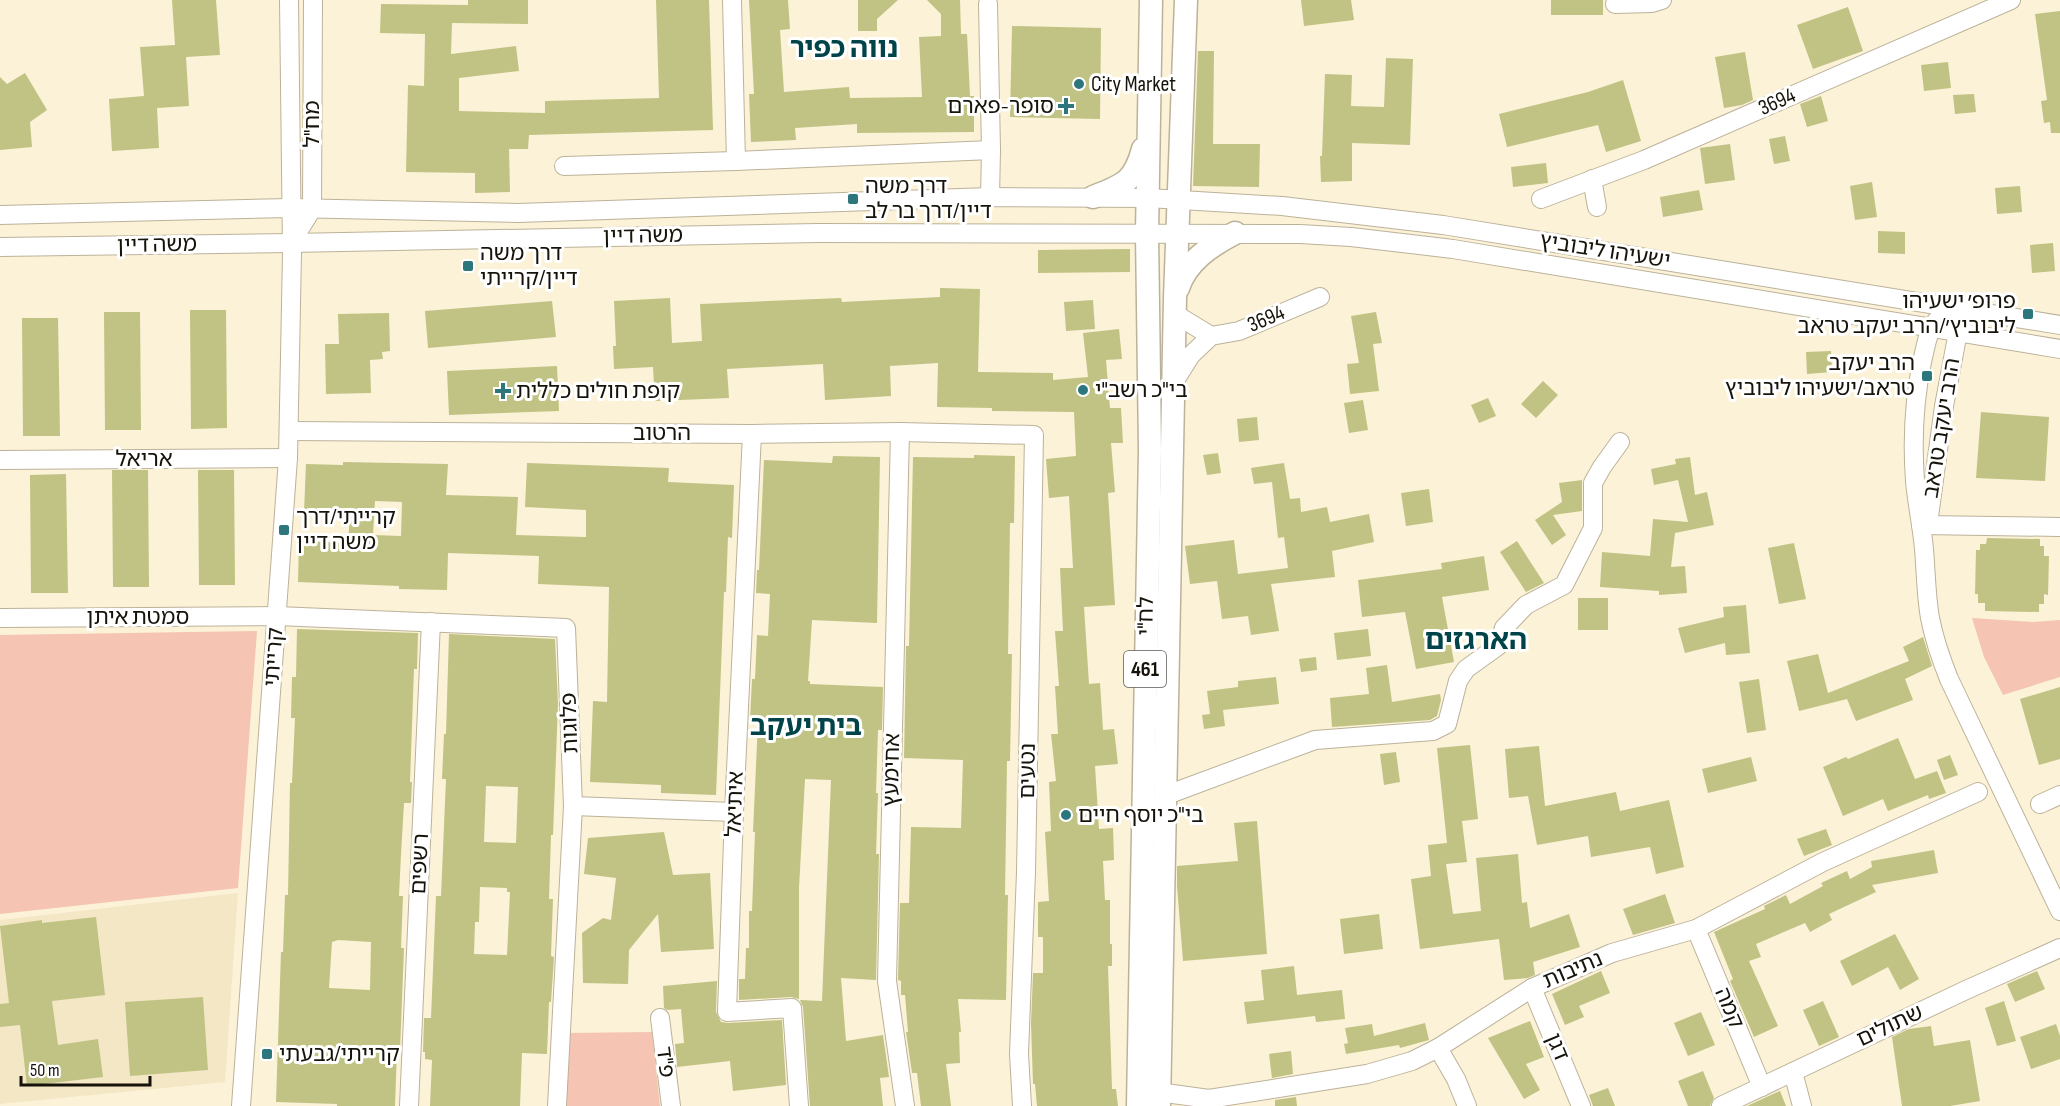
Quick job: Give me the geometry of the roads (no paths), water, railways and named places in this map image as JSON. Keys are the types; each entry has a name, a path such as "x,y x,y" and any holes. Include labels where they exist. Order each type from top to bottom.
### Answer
{"main road":[{"name":"461","path":"1148,198 1151,0"},
{"name":"461","path":"1178,199 1186,0"},
{"path":"1093,198 1130,180 1140,159 1150,122"},
{"name":"לח\"י","path":"1138,1106 1150,450 1148,198"},
{"name":"לח\"י","path":"1159,1099 1178,199"},
{"path":"1175,306 1180,284 1191,264 1210,247 1235,233"}],"street":[{"name":"מח\"ל","path":"289,0 290,208"},
{"name":"מח\"ל","path":"312,208 313,0"},
{"path":"732,0 736,161"},
{"path":"1615,4 1652,3 1662,0"},
{"name":"3694","path":"1541,199 1644,160 2011,0"},
{"path":"988,4 990,197"},
{"path":"564,166 991,150"},
{"path":"1592,180 1597,207"},
{"name":"משה דיין","path":"0,215 290,208 519,213 990,197 1148,198"},
{"name":"ישעיהו ליבוביץ","path":"1148,198 1344,212 1443,225 2060,325"},
{"name":"קרייתי","path":"241,1106 288,458 290,208"},
{"path":"291,243 312,208"},
{"name":"משה דיין","path":"0,247 818,233 1177,233"},
{"name":"ישעיהו ליבוביץ","path":"1177,233 1351,237 1453,249 2060,349"},
{"name":"3694","path":"1211,336 1239,331 1320,297"},
{"path":"1174,381 1191,355 1211,336 1175,306"},
{"name":"הרב יעקב טראב","path":"1924,525 1915,482 1914,419 1918,384 1930,328 1948,307 1958,332 1924,525 1928,606 1940,656 2060,911"},
{"name":"הרטוב","path":"289,431 753,434 900,432 1034,435"},
{"name":"אחימעץ","path":"900,432 887,981 905,1106"},
{"name":"איתיאל","path":"753,434 734,812 727,1012 792,1008 799,1106"},
{"name":"נטעים","path":"1022,1106 1019,1054 1026,860 1034,435"},
{"path":"1164,796 1315,740 1433,731 1447,724 1458,681 1466,669 1498,646 1504,628 1526,605 1564,585 1593,528 1593,483 1602,466 1620,442"},
{"name":"אריאל","path":"0,460 288,458"},
{"path":"1924,525 2060,527"},
{"name":"סמטת איתן","path":"0,618 277,616"},
{"name":"פלוגות","path":"277,616 566,628 573,806 557,1106"},
{"name":"רשפים","path":"409,1106 431,622"},
{"name":"נתיבות","path":"1159,1099 1209,1099 1367,1074 1412,1062 1532,988 1612,953 1696,929 1823,862 1978,792"},
{"path":"2040,804 2060,795"},
{"path":"573,806 734,812"},
{"name":"קמה","path":"1696,929 1762,1087"},
{"name":"שתולים","path":"1721,1106 2060,948"},
{"name":"דגן","path":"1532,988 1581,1106"},
{"name":"פ\"ד","path":"660,1018 671,1106"},
{"path":"1438,1048 1456,1079 1467,1106"},
{"path":"1793,1072 1802,1106"}],"place":[{"name":"City Market","path":"1079,84"},
{"name":"סופר-פארם","path":"1066,106"},
{"name":"דרך משה דיין/דרך בר לב","path":"853,199"},
{"name":"דרך משה דיין/קרייתי","path":"468,266"},
{"name":"פרופ׳ ישעיהו ליבוביץ׳/הרב יעקב טראב","path":"2028,314"},
{"name":"הרב יעקב טראב/ישעיהו ליבוביץ","path":"1927,376"},
{"name":"בי\"כ רשב\"י","path":"1083,390"},
{"name":"קופת חולים כללית","path":"503,391"},
{"name":"קרייתי/דרך משה דיין","path":"284,530"},
{"name":"בי\"כ יוסף חיים","path":"1066,815"},
{"name":"קרייתי/גבעתי","path":"267,1054"}],"district":[{"name":"נווה כפיר","path":"844,48"},
{"name":"הארגזים","path":"1476,640"},
{"name":"בית יעקב","path":"806,726"}]}
